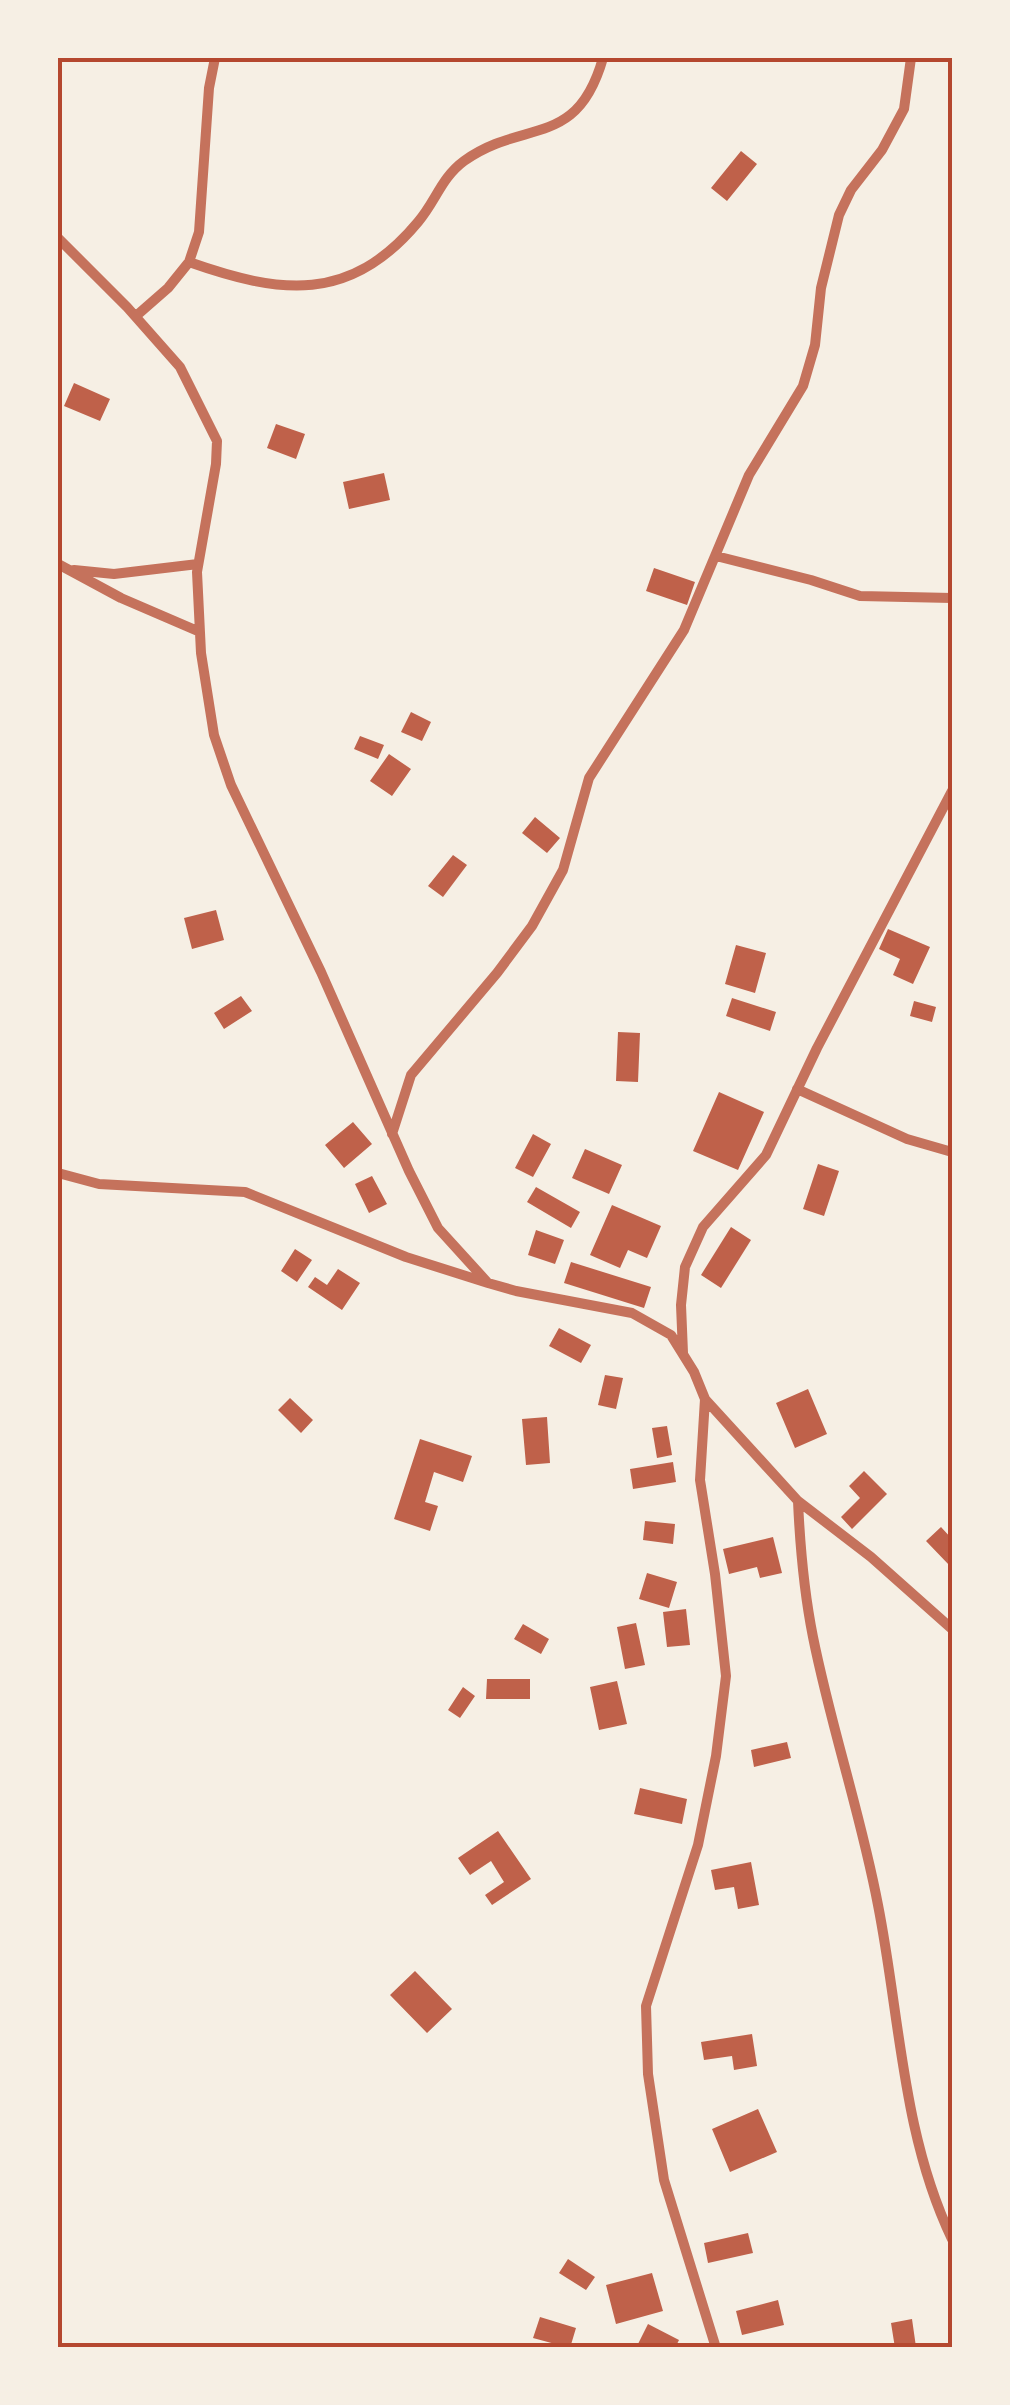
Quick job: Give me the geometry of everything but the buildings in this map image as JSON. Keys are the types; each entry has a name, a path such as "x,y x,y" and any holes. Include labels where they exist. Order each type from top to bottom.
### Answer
{"street":[{"path":"136,316 168,288 188,262 199,232 209,88 216,58"},
{"path":"188,262 254,283 290,286 326,285 356,274 384,256 420,220 444,177 467,159 566,120 586,100 603,58"},
{"path":"392,1134 411,1075 497,974 532,926 562,870 588,778 684,630 750,474 803,386 815,345 821,288 839,215 851,190 882,150 904,108 911,58"},
{"path":"58,238 136,316 180,367 217,441 198,564 200,632 214,735 232,785 438,1228 488,1283"},
{"path":"716,556 860,596 952,598"},
{"path":"62,567 114,574 198,564"},
{"path":"62,567 200,632"},
{"path":"683,1354 681,1305 685,1266 703,1227 766,1155 952,791"},
{"path":"797,1089 907,1139 952,1152"},
{"path":"58,1173 98,1184 245,1192 406,1257 488,1283 632,1313 671,1335 705,1398 798,1501 871,1557 952,1630"},
{"path":"705,1398 700,1480 726,1676 716,1756 698,1845 646,2006 648,2074 664,2180 716,2348"},
{"path":"798,1501 813,1638 878,1904 923,2166 952,2239"}]}
